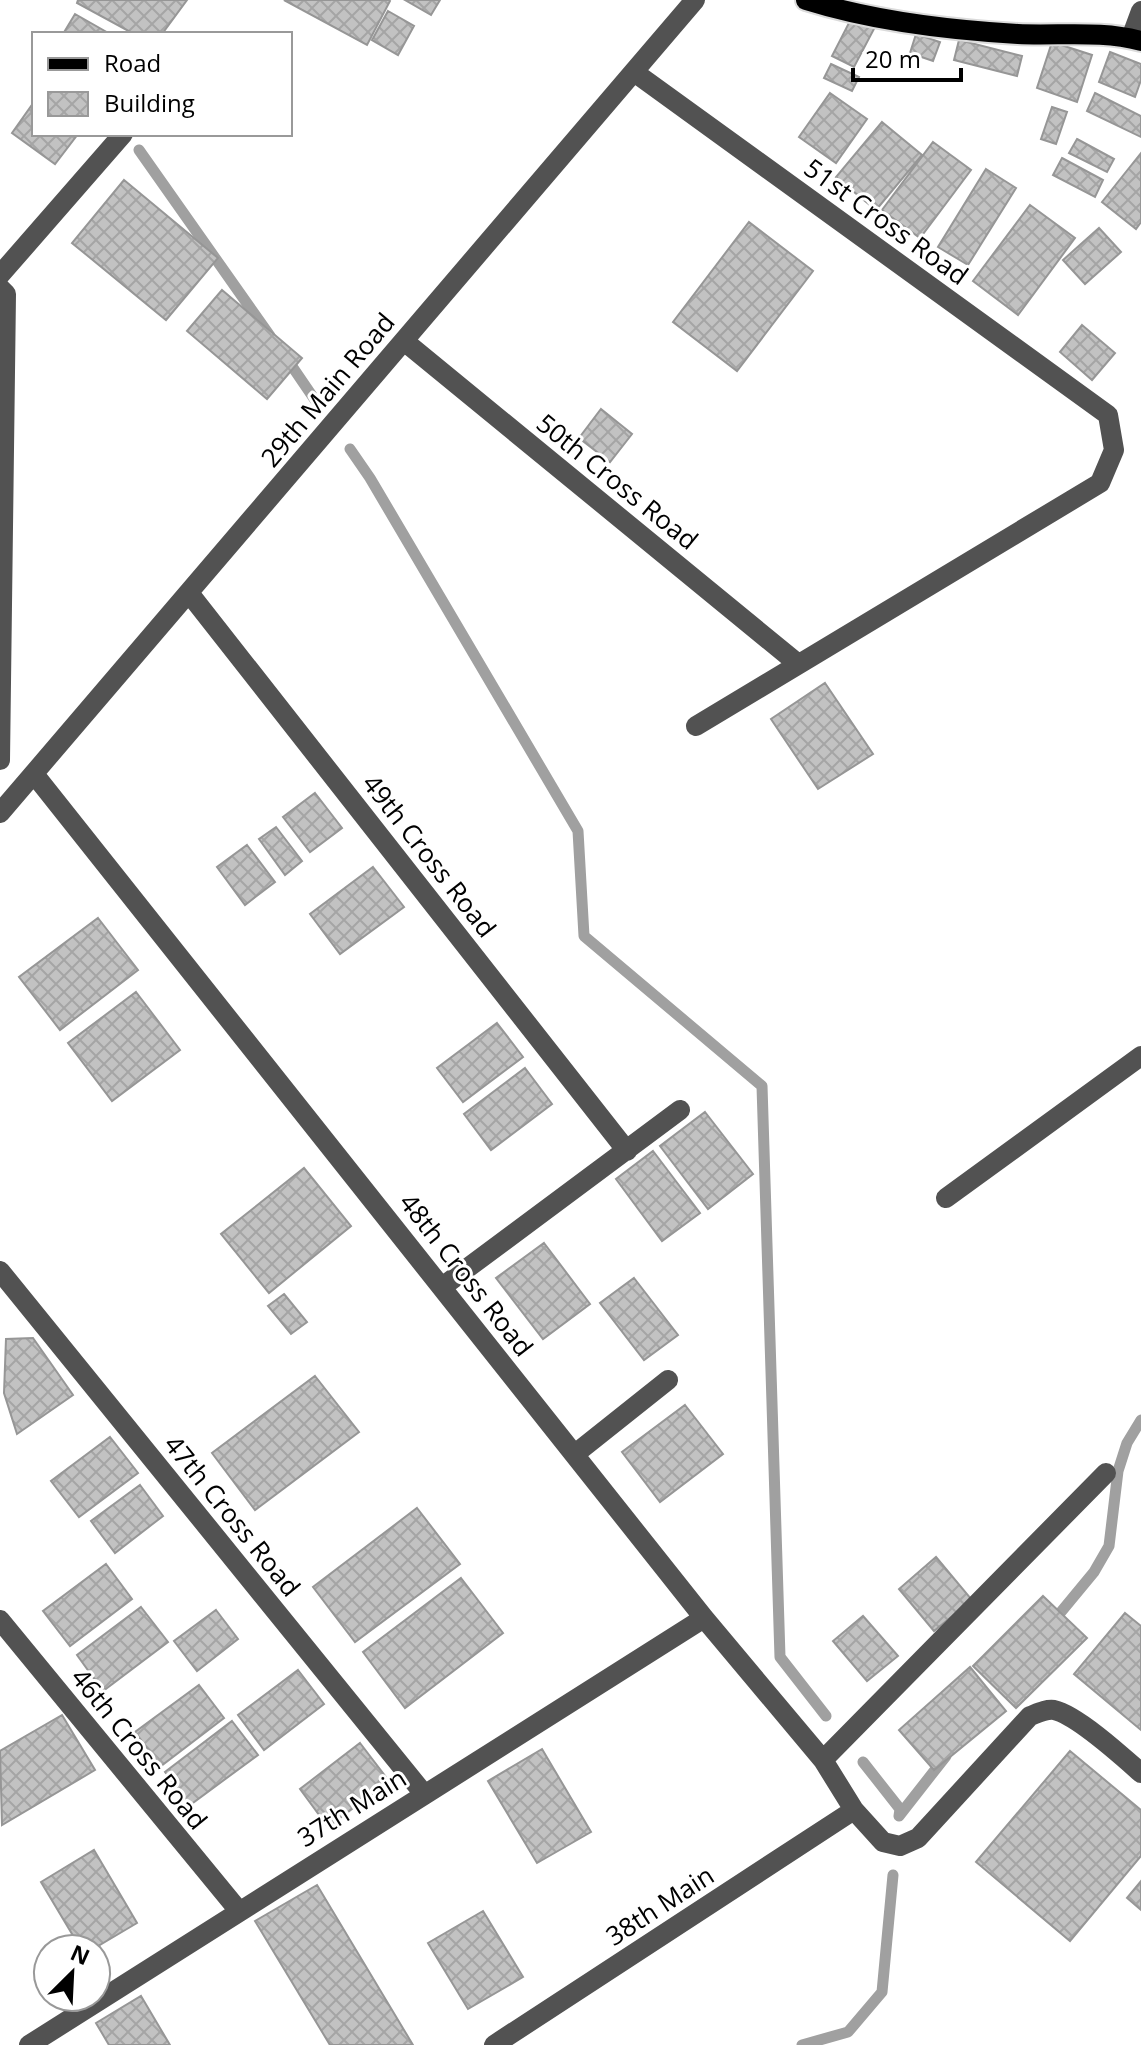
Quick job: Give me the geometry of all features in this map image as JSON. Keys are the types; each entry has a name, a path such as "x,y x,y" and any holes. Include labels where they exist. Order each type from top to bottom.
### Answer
{"main road":[{"path":"806,0 837,10 939,26 1136,40"}],"street":[{"name":"29th Main Road","path":"0,813 695,0"},
{"path":"1136,40 1141,11"},
{"name":"51st Cross Road","path":"634,72 1108,415 1114,450 1100,483 797,663"},
{"path":"0,275 121,136"},
{"path":"0,288 6,294 0,760"},
{"name":"50th Cross Road","path":"404,341 797,663"},
{"name":"49th Cross Road","path":"189,593 627,1151"},
{"path":"696,726 797,663"},
{"name":"48th Cross Road","path":"34,774 704,1618 823,1760 854,1810 883,1842 900,1846 918,1838 1030,1716 1043,1711 1056,1710 1108,1743 1141,1773"},
{"path":"946,1198 1141,1056"},
{"path":"442,1287 680,1110"},
{"name":"47th Cross Road","path":"0,1271 424,1794"},
{"path":"575,1454 668,1380"},
{"path":"823,1760 1106,1473"},
{"name":"37th Main","path":"29,2045 704,1618"},
{"name":"46th Cross Road","path":"0,1620 239,1911"},
{"name":"38th Main","path":"494,2045 854,1810"}],"building":[{"path":"78,0 187,0 163,32 130,32 77,3"},
{"path":"284,0 389,0 390,1 367,45"},
{"path":"405,0 440,0 431,15"},
{"path":"388,11 414,26 398,55 372,40"},
{"path":"75,14 106,32 64,32"},
{"path":"853,15 875,27 854,67 832,56"},
{"path":"916,34 940,42 933,61 910,53"},
{"path":"959,40 1022,56 1017,76 954,60"},
{"path":"1052,42 1092,55 1077,102 1037,88"},
{"path":"1110,52 1141,64 1141,80 1135,97 1099,82"},
{"path":"831,64 859,77 852,91 824,78"},
{"path":"830,93 867,119 836,163 799,137"},
{"path":"1095,93 1141,116 1141,137 1087,111"},
{"path":"32,105 32,136 76,136 55,164 12,133"},
{"path":"1052,107 1067,112 1056,144 1041,139"},
{"path":"882,122 922,155 876,210 836,177"},
{"path":"1077,139 1114,159 1107,172 1069,153"},
{"path":"933,142 971,170 920,238 882,210"},
{"path":"1141,153 1141,222 1136,229 1102,202"},
{"path":"1062,158 1103,180 1095,197 1053,175"},
{"path":"986,169 1016,188 968,265 938,247"},
{"path":"124,180 218,258 166,320 72,243"},
{"path":"1030,205 1075,238 1018,315 973,281"},
{"path":"749,222 813,271 737,371 673,322"},
{"path":"1099,228 1121,252 1085,284 1063,260"},
{"path":"222,290 302,358 267,399 187,331"},
{"path":"1082,325 1115,353 1092,380 1060,352"},
{"path":"601,409 632,434 610,462 579,438"},
{"path":"825,683 873,754 818,789 771,719"},
{"path":"315,793 342,828 310,852 283,817"},
{"path":"276,827 302,861 285,875 259,839"},
{"path":"247,845 275,882 245,905 217,867"},
{"path":"373,867 404,907 340,954 310,914"},
{"path":"98,918 138,970 60,1030 19,977"},
{"path":"136,992 180,1050 112,1101 68,1043"},
{"path":"497,1023 523,1057 463,1102 437,1068"},
{"path":"525,1068 552,1104 491,1150 464,1114"},
{"path":"705,1112 753,1174 708,1209 660,1146"},
{"path":"653,1151 700,1213 662,1241 616,1179"},
{"path":"304,1168 351,1226 269,1293 221,1234"},
{"path":"544,1243 590,1304 543,1339 496,1278"},
{"path":"634,1278 678,1335 644,1360 600,1303"},
{"path":"284,1294 307,1322 291,1334 268,1306"},
{"path":"33,1338 73,1395 17,1434 4,1393 6,1339"},
{"path":"315,1376 359,1432 255,1510 212,1453"},
{"path":"685,1405 723,1454 660,1502 622,1452"},
{"path":"110,1437 138,1473 79,1517 51,1481"},
{"path":"140,1485 163,1516 115,1553 91,1521"},
{"path":"417,1508 460,1564 355,1642 313,1587"},
{"path":"936,1557 972,1600 934,1631 899,1589"},
{"path":"106,1564 132,1599 70,1646 43,1611"},
{"path":"461,1578 503,1633 405,1708 363,1652"},
{"path":"1043,1596 1087,1638 1016,1708 973,1666"},
{"path":"141,1607 168,1642 103,1691 77,1655"},
{"path":"216,1610 238,1639 197,1671 174,1641"},
{"path":"1125,1613 1141,1626 1141,1730 1074,1674"},
{"path":"863,1616 898,1656 867,1681 833,1641"},
{"path":"970,1667 1006,1711 934,1770 899,1730"},
{"path":"298,1670 324,1704 264,1750 238,1715"},
{"path":"199,1685 224,1718 161,1766 135,1732"},
{"path":"62,1715 95,1770 2,1825 0,1751"},
{"path":"232,1721 258,1755 190,1805 165,1772"},
{"path":"360,1743 389,1781 328,1827 300,1789"},
{"path":"542,1749 591,1832 537,1863 488,1781"},
{"path":"1070,1751 1141,1810 1141,1856 1070,1941 976,1862"},
{"path":"94,1850 137,1923 112,1938 112,1933 71,1933 41,1882"},
{"path":"1141,1881 1141,1910 1127,1898"},
{"path":"317,1885 413,2045 330,2045 255,1921"},
{"path":"483,1911 523,1977 468,2009 428,1943"},
{"path":"141,1996 170,2045 109,2045 96,2023"}],"waterway":[{"path":"139,150 270,336"},
{"path":"285,356 315,400"},
{"path":"350,449 578,831 584,936 762,1086 780,1657 826,1716"},
{"path":"1051,1624 1094,1572 1109,1546 1118,1471 1127,1443 1141,1420"},
{"path":"899,1816 946,1756"},
{"path":"863,1762 900,1809 899,1816"},
{"path":"802,2045 848,2032 882,1992 893,1875"}]}
